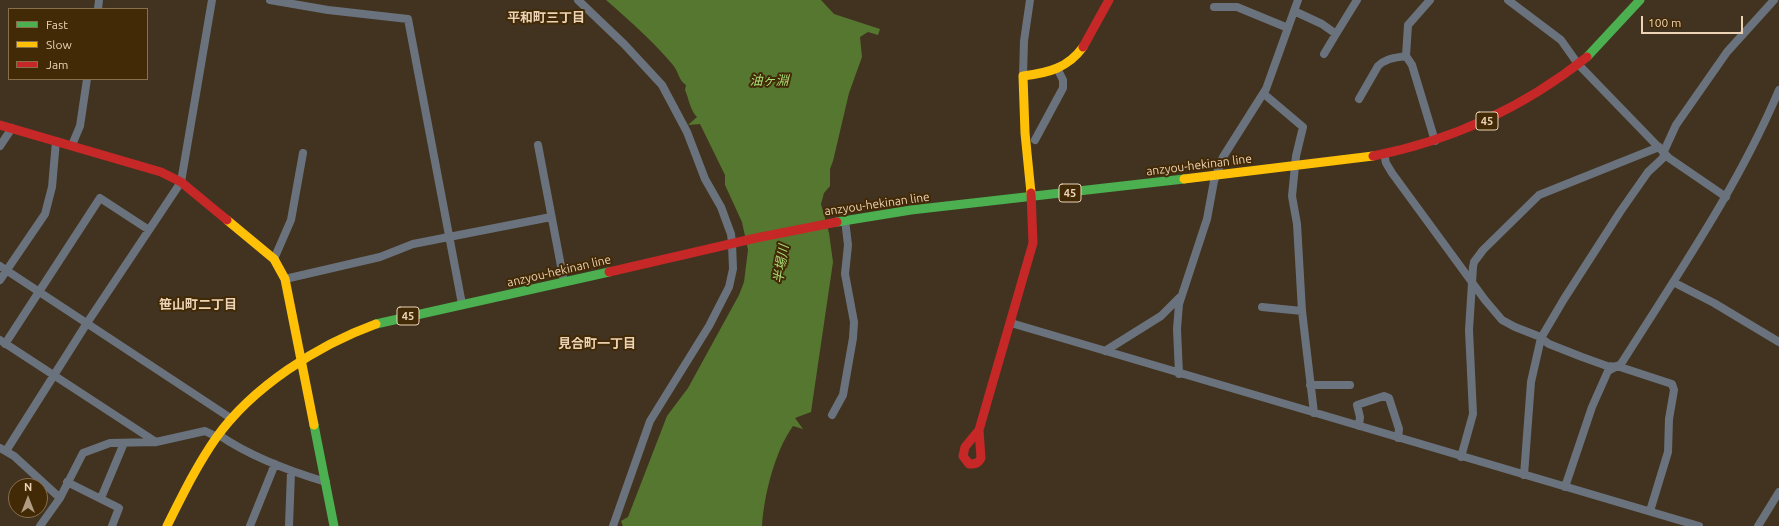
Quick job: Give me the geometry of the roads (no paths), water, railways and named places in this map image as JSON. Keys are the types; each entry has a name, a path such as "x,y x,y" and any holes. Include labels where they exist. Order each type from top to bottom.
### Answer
{"main road":[{"path":"979,430 1032,250 1032,197 1025,133 1023,76 1042,75 1058,70 1071,63 1080,52 1108,0"},
{"name":"anzyou-hekinan line","path":"168,526 196,470 218,436 232,420 261,390 301,360 324,346 358,329 381,322 564,282 735,242 845,220 905,211 1296,166 1384,154 1435,141 1462,132 1502,115 1540,92 1578,64 1603,41 1640,0"},
{"path":"0,125 161,172 181,182 274,259 285,280 334,526"}],"street":[{"path":"60,498 14,456 3,449 181,182 212,0"},
{"path":"270,0 328,10 408,19 462,304"},
{"path":"578,0 629,50 662,86 687,132 705,179 721,207 735,242 734,269 729,287 709,326 650,421 613,526"},
{"path":"1023,76 1025,34 1030,0"},
{"path":"1179,374 1177,322 1182,295 1207,219 1216,175 1224,157 1264,94 1298,0"},
{"path":"1324,54 1356,0"},
{"path":"1430,0 1408,25 1406,56 1412,65 1435,141"},
{"path":"1508,0 1561,40 1578,64 1614,103 1659,147 1664,154 1695,177 1726,197"},
{"path":"1524,475 1531,382 1541,338 1564,299 1620,212 1648,172 1663,158 1672,131 1727,52 1774,0"},
{"path":"1214,7 1237,7 1288,28"},
{"path":"1294,11 1322,24 1336,34"},
{"path":"1359,98 1378,66 1382,62 1406,56"},
{"path":"1035,140 1063,88 1063,80 1058,70"},
{"path":"72,146 80,126 87,80"},
{"path":"1565,487 1592,407 1608,371 1621,364 1726,197 1773,105 1779,90"},
{"path":"1264,94 1303,127 1296,156 1292,196 1297,224 1302,311 1314,413"},
{"path":"1773,105 1779,112"},
{"path":"0,146 12,128"},
{"path":"0,280 3,268 45,214 52,187 56,141"},
{"path":"538,145 564,282"},
{"path":"1461,457 1473,414 1469,330 1474,262 1483,250 1539,195 1659,147"},
{"path":"274,259 291,220 303,153"},
{"path":"1384,154 1386,163 1392,173 1485,300 1502,320 1541,338 1549,344 1582,357 1607,366 1616,366 1669,382 1674,387 1669,419 1668,452 1650,512"},
{"path":"149,230 100,198 40,292 3,342 156,442"},
{"path":"285,280 380,257 413,244 551,217"},
{"path":"832,415 843,395 853,338 854,322 845,274 848,245 845,220"},
{"path":"3,268 232,420"},
{"path":"1673,282 1714,303 1779,342"},
{"path":"1105,351 1161,316 1182,295"},
{"path":"1262,307 1302,311"},
{"path":"1011,323 1179,374 1698,526"},
{"path":"1310,385 1350,385"},
{"path":"1359,426 1360,417 1357,405 1384,396 1389,398 1391,404 1399,429 1398,438"},
{"path":"40,526 60,498 83,453 110,443 156,442 205,431 291,472 326,482"},
{"path":"101,498 124,443"},
{"path":"250,526 276,464"},
{"path":"289,526 291,472"},
{"path":"67,482 119,508 112,526"},
{"path":"1758,526 1779,492"}],"water":[{"name":"油ヶ淵","path":"606,0 821,0 834,14 880,29 878,35 868,32 860,37 862,57 849,93 830,169 830,186 824,193 821,204 829,233 833,262 811,412 795,418 803,429 793,426 781,448 768,487 762,526 623,526 621,521 628,517 667,416 688,388 739,295 744,282 748,250 742,222 725,185 725,175 700,124 688,125 697,117 693,111 685,90 686,85 681,81 673,65 657,48"}],"district":[{"name":"平和町三丁目","path":"546,18"},
{"name":"笹山町二丁目","path":"198,305"},
{"name":"見合町一丁目","path":"597,344"}],"water label":[{"name":"半場川","path":"781,264"}]}
